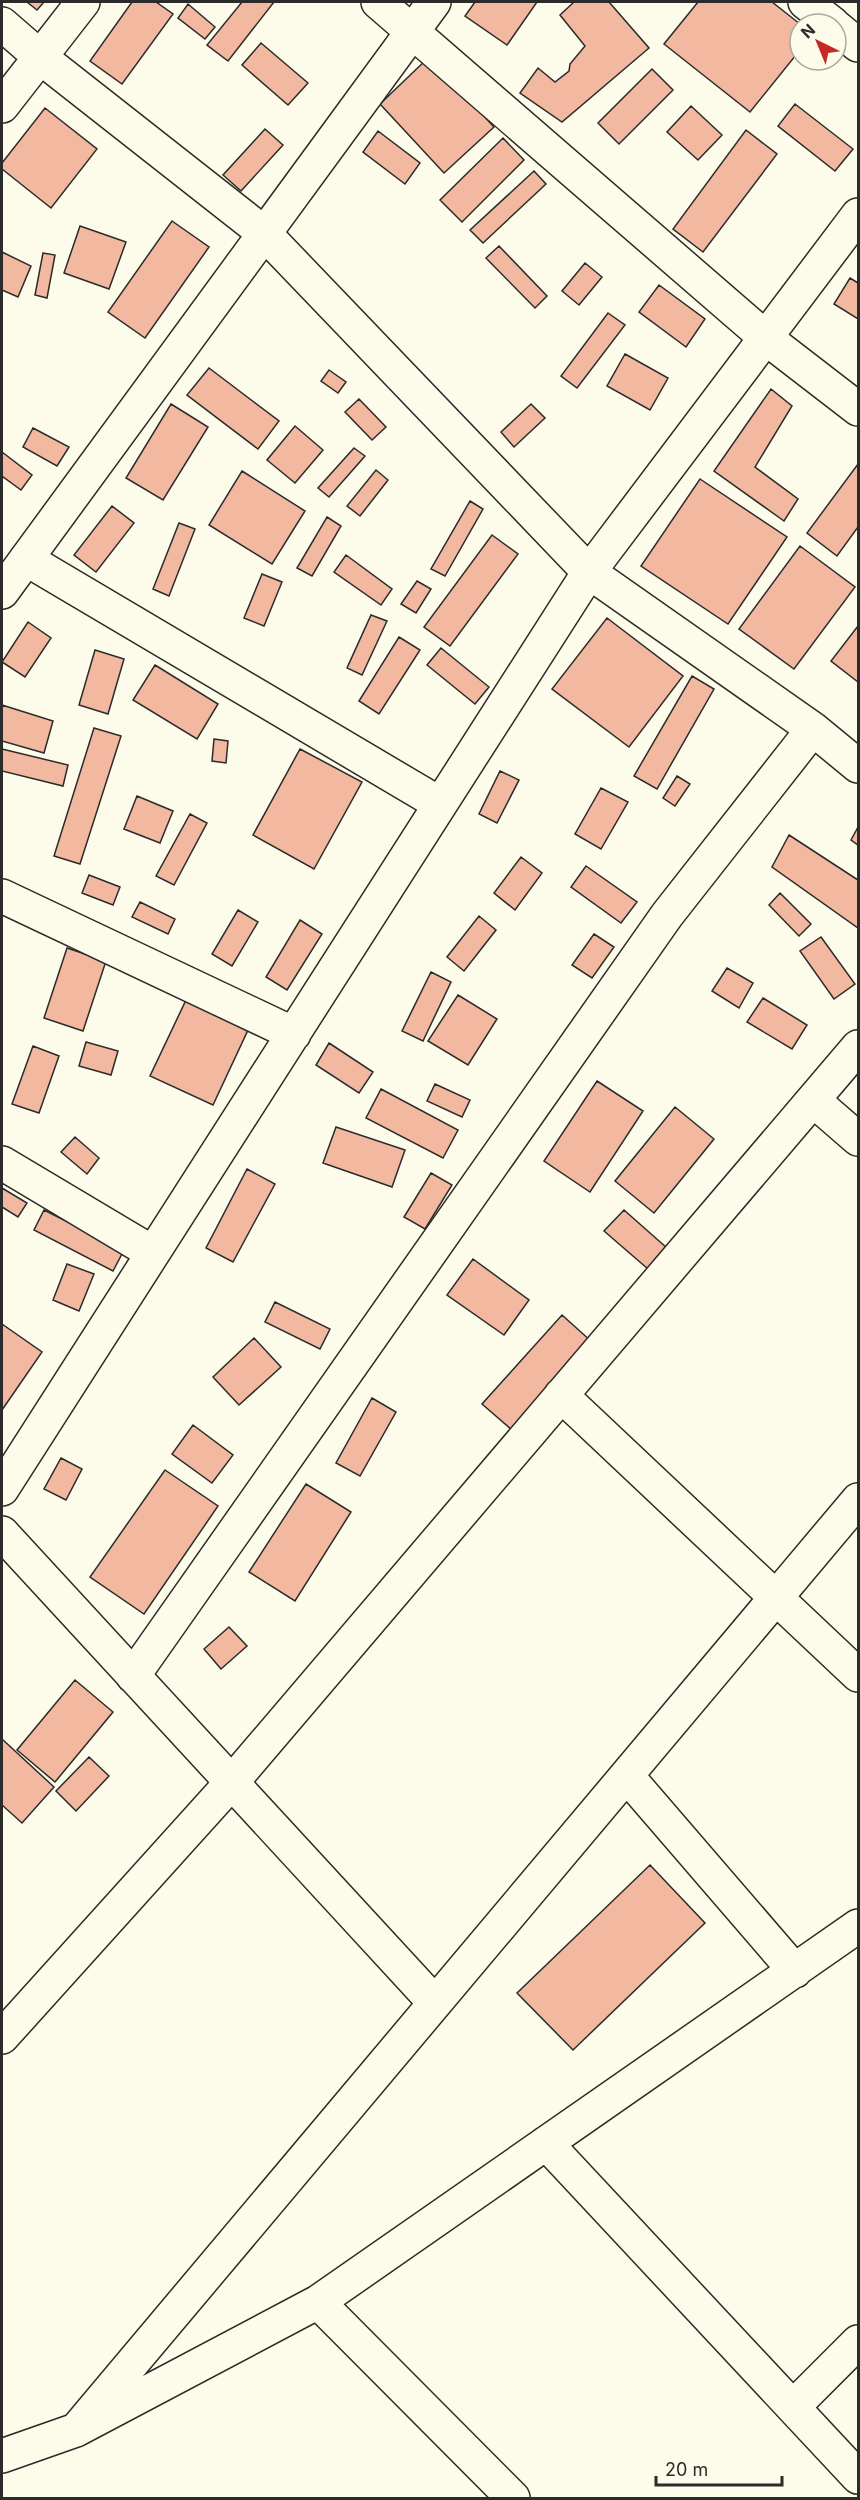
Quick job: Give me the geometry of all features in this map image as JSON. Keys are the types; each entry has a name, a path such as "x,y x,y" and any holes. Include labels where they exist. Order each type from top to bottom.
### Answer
{"street":[{"path":"2,106 83,2"},
{"path":"378,2 766,338 858,409"},
{"path":"2,592 434,2"},
{"path":"2,24 40,57 264,232 589,572 813,729 858,766"},
{"path":"2,1489 589,572 858,215"},
{"path":"26,560 440,804"},
{"path":"133,1676 666,915 813,729"},
{"path":"2,896 294,1034"},
{"path":"2,2037 232,1782 858,1047"},
{"path":"813,1100 858,1139"},
{"path":"2,1163 153,1252"},
{"path":"561,1395 858,1675"},
{"path":"76,2430 858,1500"},
{"path":"2,1533 435,2003"},
{"path":"627,1776 795,1971"},
{"path":"2,2456 76,2430 318,2302 858,1926"},
{"path":"546,2143 858,2477"},
{"path":"318,2302 513,2499"},
{"path":"793,2408 858,2342"}],"building":[{"path":"27,2 44,2 37,10"},
{"path":"132,2 156,2 173,14 122,84 90,61"},
{"path":"242,2 274,2 228,61 207,45"},
{"path":"475,2 537,2 507,45 465,16"},
{"path":"574,2 609,2 649,48 562,122 520,93 538,68 555,82 569,71 570,64 585,46 560,15"},
{"path":"698,2 772,2 788,15 788,65 750,112 664,44"},
{"path":"188,4 215,27 205,39 178,18"},
{"path":"261,43 308,83 288,105 242,65"},
{"path":"429,57 494,127 444,173 380,104"},
{"path":"652,69 673,90 619,144 598,123"},
{"path":"795,104 853,149 835,171 778,126"},
{"path":"691,106 722,135 698,160 667,132"},
{"path":"45,108 97,149 51,208 2,169 2,163"},
{"path":"265,129 283,145 241,191 223,175"},
{"path":"746,130 777,154 703,252 673,229"},
{"path":"378,131 420,163 405,184 363,152"},
{"path":"503,138 524,160 462,222 440,200"},
{"path":"534,171 546,184 483,243 470,230"},
{"path":"172,221 209,247 145,338 108,312"},
{"path":"80,226 126,242 109,289 64,273"},
{"path":"499,246 547,296 535,308 486,258"},
{"path":"2,252 31,266 18,297 2,290"},
{"path":"43,253 55,255 47,298 35,295"},
{"path":"585,263 602,277 579,305 562,291"},
{"path":"850,278 858,283 858,319 834,304"},
{"path":"659,285 705,319 686,347 639,312"},
{"path":"608,313 625,325 577,388 561,376"},
{"path":"625,354 668,378 650,410 607,386"},
{"path":"209,368 279,421 258,449 187,395"},
{"path":"329,370 346,382 338,393 321,381"},
{"path":"771,389 792,406 755,467 798,499 784,521 714,471"},
{"path":"359,399 386,427 372,440 345,412"},
{"path":"171,404 208,427 163,500 126,478"},
{"path":"531,404 545,418 514,447 501,432"},
{"path":"295,426 323,450 295,483 267,460"},
{"path":"33,428 69,447 57,466 23,447"},
{"path":"354,448 365,456 329,497 318,488"},
{"path":"2,452 32,475 21,490 2,476"},
{"path":"858,464 858,527 837,556 807,533"},
{"path":"376,470 388,480 360,516 347,506"},
{"path":"242,471 305,511 272,564 209,525"},
{"path":"700,479 787,537 728,624 641,566"},
{"path":"470,501 483,509 445,576 431,569"},
{"path":"112,506 134,523 96,572 74,555"},
{"path":"327,517 341,526 312,576 297,568"},
{"path":"179,523 195,529 169,596 153,589"},
{"path":"492,535 518,554 450,646 424,627"},
{"path":"800,546 855,587 794,669 739,629"},
{"path":"346,555 392,589 381,605 334,572"},
{"path":"262,574 282,582 264,626 244,618"},
{"path":"417,581 431,589 416,613 401,604"},
{"path":"371,615 387,621 362,675 347,668"},
{"path":"607,618 683,676 629,747 552,689"},
{"path":"28,622 51,638 25,677 2,662"},
{"path":"858,626 858,682 831,661"},
{"path":"399,637 420,650 379,714 359,701"},
{"path":"441,648 489,687 475,704 427,665"},
{"path":"95,650 124,659 108,714 79,705"},
{"path":"155,665 218,704 197,739 133,700"},
{"path":"692,676 714,689 657,789 634,776"},
{"path":"2,705 53,721 44,753 2,741"},
{"path":"94,728 121,736 80,864 54,856"},
{"path":"214,739 228,741 226,763 212,761"},
{"path":"2,749 68,765 63,786 2,771"},
{"path":"300,749 362,782 314,869 253,835"},
{"path":"500,771 519,780 497,823 479,814"},
{"path":"677,776 690,784 675,806 663,798"},
{"path":"601,788 628,802 601,849 575,834"},
{"path":"137,796 173,811 160,843 124,829"},
{"path":"190,814 207,823 174,885 156,876"},
{"path":"858,827 858,845 851,840"},
{"path":"789,835 858,880 858,928 772,867"},
{"path":"521,857 542,873 515,910 494,893"},
{"path":"586,866 637,902 621,923 571,887"},
{"path":"89,875 120,887 113,905 82,893"},
{"path":"780,893 811,924 799,936 769,905"},
{"path":"140,902 175,919 168,934 132,917"},
{"path":"238,910 258,922 232,966 212,954"},
{"path":"479,916 496,930 464,971 447,957"},
{"path":"300,920 322,934 287,990 266,977"},
{"path":"594,934 614,947 592,978 572,965"},
{"path":"821,937 855,984 834,999 800,951"},
{"path":"67,948 106,961 83,1031 44,1018"},
{"path":"727,968 753,983 739,1008 712,991"},
{"path":"431,972 451,982 423,1041 402,1031"},
{"path":"458,995 497,1019 468,1065 428,1041"},
{"path":"763,998 807,1025 792,1049 747,1022"},
{"path":"186,1000 248,1030 213,1105 150,1076"},
{"path":"86,1042 118,1051 111,1075 79,1066"},
{"path":"329,1043 373,1072 359,1093 316,1065"},
{"path":"33,1046 59,1056 39,1113 12,1104"},
{"path":"597,1081 643,1111 590,1192 544,1161"},
{"path":"435,1084 470,1100 462,1117 427,1101"},
{"path":"381,1089 458,1130 443,1158 366,1118"},
{"path":"675,1107 714,1139 654,1213 615,1181"},
{"path":"336,1127 405,1150 392,1187 323,1163"},
{"path":"75,1137 99,1158 87,1174 61,1152"},
{"path":"247,1169 275,1184 233,1262 206,1248"},
{"path":"431,1173 452,1185 425,1229 404,1217"},
{"path":"2,1188 27,1203 18,1217 2,1207"},
{"path":"44,1210 124,1250 113,1271 34,1230"},
{"path":"624,1210 667,1248 648,1269 604,1231"},
{"path":"473,1259 529,1300 504,1335 447,1295"},
{"path":"67,1264 94,1274 79,1311 53,1300"},
{"path":"275,1302 330,1329 320,1349 265,1322"},
{"path":"562,1315 592,1342 512,1430 482,1404"},
{"path":"2,1324 42,1352 2,1410"},
{"path":"254,1338 281,1367 239,1405 213,1377"},
{"path":"372,1398 396,1412 360,1476 336,1463"},
{"path":"193,1425 233,1455 212,1483 172,1454"},
{"path":"61,1458 82,1469 66,1500 44,1489"},
{"path":"165,1470 218,1506 144,1614 90,1577"},
{"path":"306,1484 351,1512 295,1601 249,1572"},
{"path":"229,1627 247,1646 221,1669 204,1649"},
{"path":"75,1680 113,1712 55,1782 17,1750"},
{"path":"2,1739 54,1787 22,1823 2,1805"},
{"path":"89,1757 109,1776 76,1811 56,1791"},
{"path":"650,1865 705,1923 573,2050 517,1993"}]}
